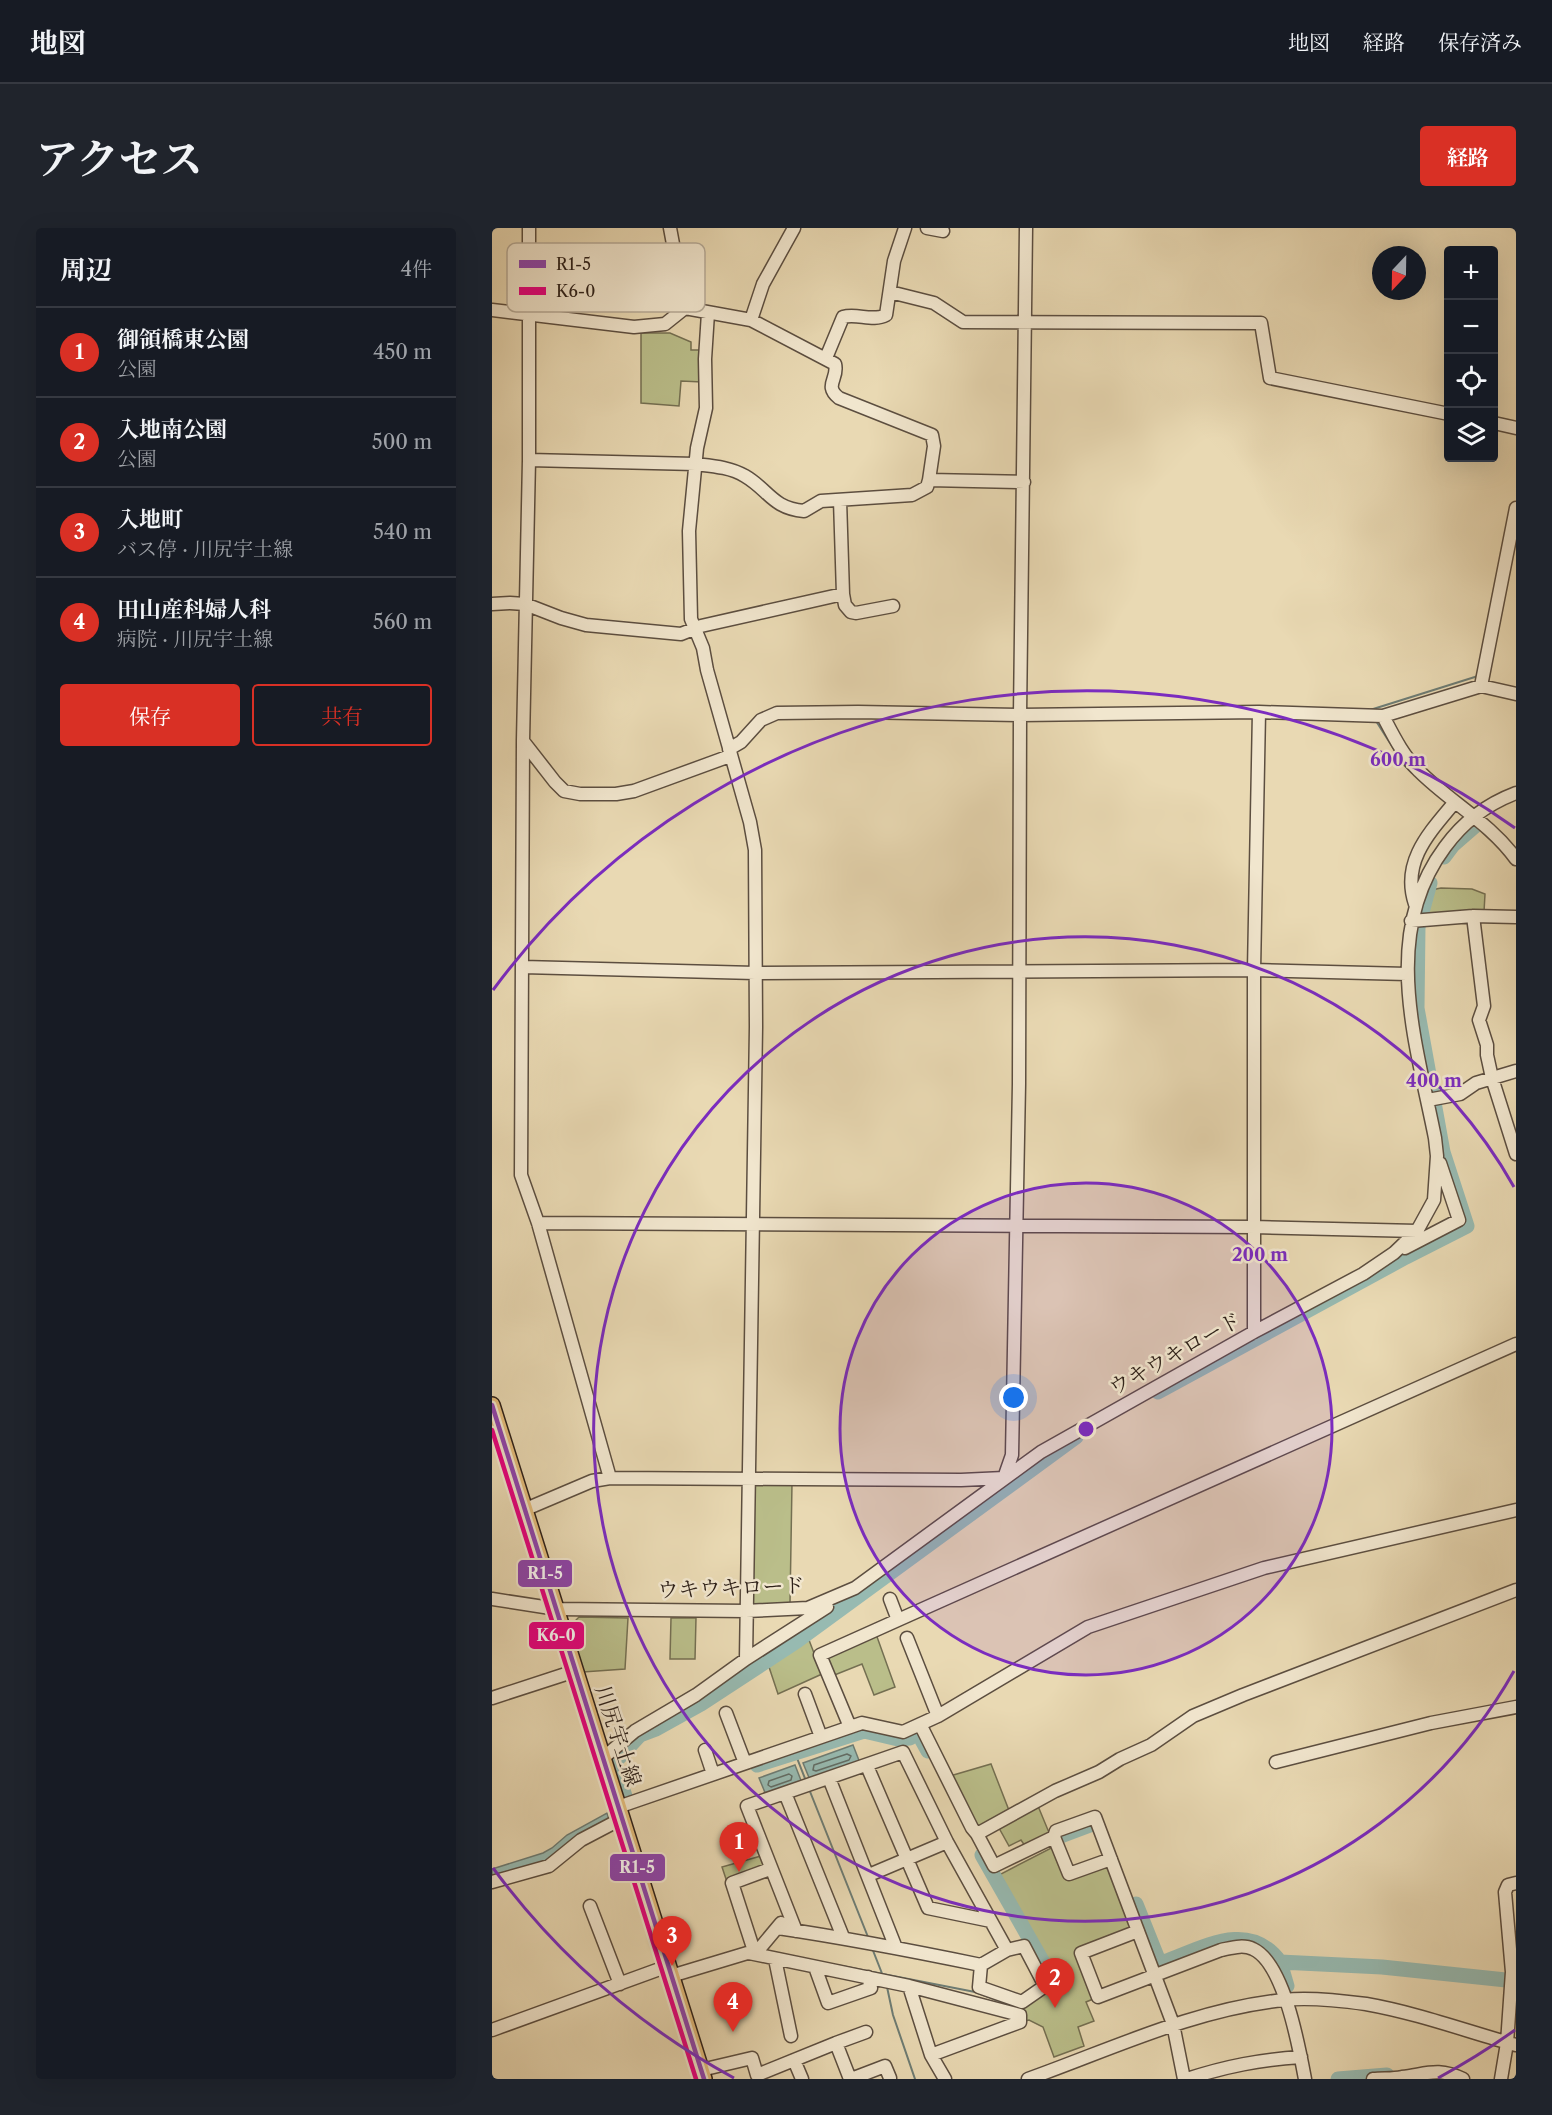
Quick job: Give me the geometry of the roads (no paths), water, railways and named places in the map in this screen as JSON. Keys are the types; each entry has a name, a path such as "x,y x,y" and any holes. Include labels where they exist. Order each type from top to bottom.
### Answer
{"main road":[{"name":"川尻宇土線","path":"492,1405 703,2074"}],"street":[{"path":"530,228 530,243"},
{"path":"670,228 673,243"},
{"path":"751,320 763,284 794,228"},
{"path":"826,358 843,317 884,317 894,261 904,228"},
{"path":"927,228 942,231"},
{"path":"526,1509 592,1481 610,1478 1004,1479 1012,1455 1020,970 1020,715 1026,228"},
{"path":"890,291 934,303 963,322 1261,323 1270,378 1444,413"},
{"path":"492,310 507,312"},
{"path":"510,312 597,323 644,326 665,324 680,312"},
{"path":"529,460 696,464 719,467 746,476 781,506 804,511 821,501 912,495 927,487 934,446 932,435 839,398 833,393 831,386 837,368 826,358 751,320 703,312"},
{"path":"708,313 705,359 706,408 696,464 689,531 691,619 703,648 729,752 750,822 755,850 756,1027 746,1659"},
{"path":"528,314 529,460 523,741 521,1176 538,1223 610,1478"},
{"path":"1498,424 1516,428"},
{"path":"929,480 1024,482"},
{"path":"840,500 845,605 851,612 856,613 893,606"},
{"path":"1481,686 1516,508"},
{"path":"492,604 525,604 586,625 681,634 700,626 843,594"},
{"path":"523,741 564,791 580,794 616,794 634,791 729,752 761,720 777,713 1020,715 1259,712 1383,716 1481,686 1516,694"},
{"path":"1254,1332 1254,970 1259,712"},
{"path":"1383,716 1400,747 1417,769 1454,803 1474,816 1516,859"},
{"name":"ウキウキロード","path":"492,1599 557,1609 746,1611 808,1608 855,1588 1041,1452 1254,1332 1363,1274 1394,1253 1417,1231 1434,1200 1437,1156 1410,1008 1407,974 1411,921 1415,904 1426,874 1454,836 1474,816 1495,801 1516,793"},
{"path":"1415,904 1410,891 1410,873 1430,832 1454,803"},
{"path":"1411,921 1473,916 1516,917"},
{"path":"1473,916 1484,1006 1479,1020 1492,1078 1516,1154"},
{"path":"523,967 755,973 1254,970 1407,974"},
{"path":"1428,1100 1460,1094 1476,1083 1516,1071"},
{"path":"1394,1253 1459,1220 1437,1156"},
{"path":"538,1223 1254,1227 1417,1231"},
{"path":"850,1727 820,1655 1516,1344"},
{"path":"492,1882 549,1866 620,1813 714,1774 862,1723 903,1732 921,1726 1088,1627 1264,1568 1516,1510"},
{"path":"603,1758 635,1731 696,1695 746,1659 855,1588"},
{"path":"977,1834 1055,1791 1099,1772 1120,1759 1151,1745 1193,1716 1516,1590"},
{"path":"890,1599 898,1620"},
{"path":"907,1638 938,1716"},
{"path":"492,1698 575,1671"},
{"path":"805,1694 821,1737"},
{"path":"1276,1762 1431,1724 1516,1707"},
{"path":"726,1713 745,1763"},
{"path":"921,1726 972,1828 994,1866 1054,1837"},
{"path":"705,1750 714,1774"},
{"path":"796,1930 747,1806 903,1752 947,1842 1007,1950"},
{"path":"867,1766 928,1908 991,1922"},
{"path":"829,1778 896,1948"},
{"path":"785,1794 843,1937"},
{"path":"1111,1859 1069,1874 1054,1837 1056,1831 1095,1817 1155,1974 1173,2024 1186,2079 1226,2066 1301,2057"},
{"path":"869,1875 947,1842"},
{"path":"752,1952 732,1883 770,1869"},
{"path":"1502,2079 1512,2044 1512,1972 1505,1892 1508,1885 1516,1883"},
{"path":"590,1906 620,1984"},
{"path":"492,2030 620,1984 752,1952 761,1947 778,1928 787,1911"},
{"path":"778,1928 843,1937 981,1965 1007,1950 1024,1946 1045,1986 1022,2002 979,1986 981,1965"},
{"path":"1138,1932 1081,1953 1098,1997 1221,1950 1251,1947 1263,1954 1275,1972 1286,1999 1305,2079"},
{"path":"752,1952 775,1959 909,1986 1020,2014 1020,2022 931,2055"},
{"path":"775,1959 792,2036"},
{"path":"814,1967 828,2003 871,1988 867,1977"},
{"path":"909,1986 931,2055 945,2079"},
{"path":"1028,2079 1173,2024 1214,2012 1286,1999 1365,2004 1404,2012 1512,2044"},
{"path":"703,2074 752,2058 757,2075 866,2032"},
{"path":"836,2043 851,2079 885,2066 890,2078"},
{"path":"794,2060 802,2079"},
{"path":"1373,2079 1439,2071 1463,2079"}],"water":[{"path":"853,1745 860,1763 810,1780 803,1763"},
{"path":"795,1765 802,1783 766,1795 759,1778"},
{"path":"607,1813 609,1820 547,1861 492,1877 492,1869 543,1853 567,1835"}],"waterway":[{"path":"1370,710 1478,676"},
{"path":"1376,721 1404,765 1412,773"},
{"path":"1444,857 1453,845 1476,825"},
{"path":"1158,1392 1467,1226 1443,1152 1417,1008 1418,927 1430,883"},
{"path":"626,1799 614,1763 640,1735 656,1729 701,1704 797,1641 1076,1437"},
{"path":"757,1765 864,1731 898,1739 910,1738 918,1733 928,1751"},
{"path":"795,1753 806,1781"},
{"path":"809,1789 868,1937"},
{"path":"1058,1837 1090,1825"},
{"path":"982,1855 1053,1980"},
{"path":"1136,1904 1158,1959 1164,1962 1210,1945 1240,1939 1254,1942 1268,1949 1280,1962 1382,1967 1516,1981"},
{"path":"872,1948 883,1976"},
{"path":"1280,1962 1287,1986"},
{"path":"837,1965 975,1992 1018,2008"},
{"path":"887,1987 893,2015 915,2079"},
{"path":"1338,2079 1387,2075"}],"place":[{"name":"御領橋東公園","path":"739,1872"},
{"name":"入地町","path":"672,1966"},
{"name":"入地南公園","path":"1055,2008"},
{"name":"田山産科婦人科","path":"733,2032"}]}
